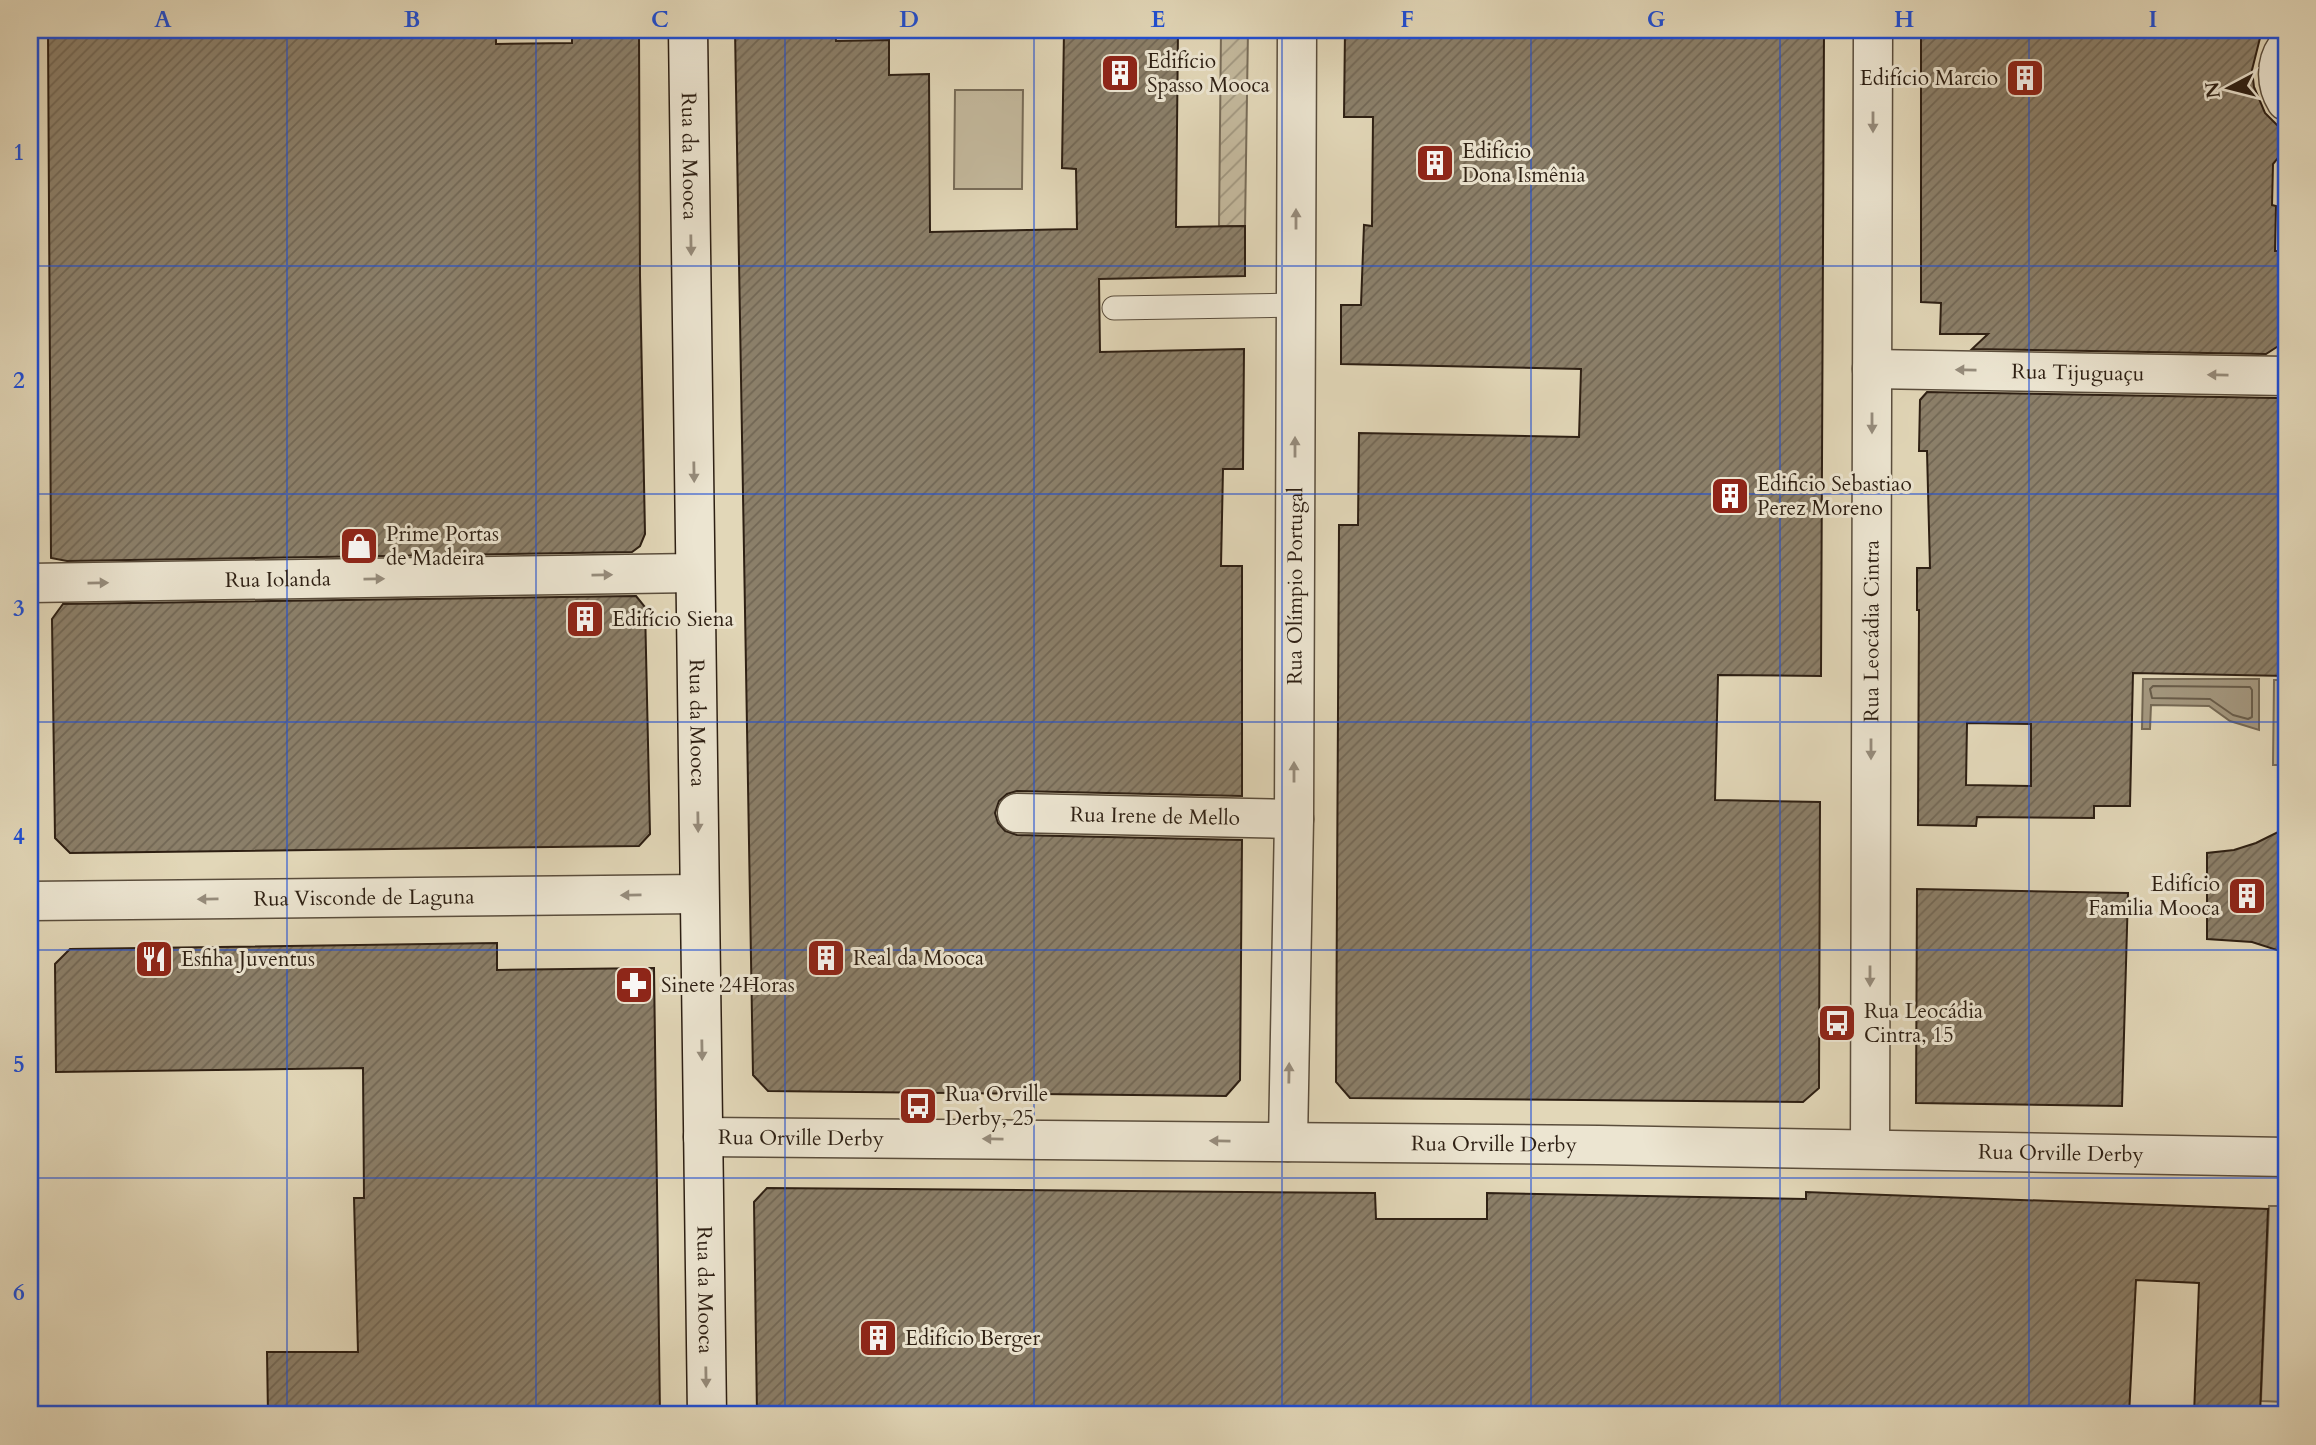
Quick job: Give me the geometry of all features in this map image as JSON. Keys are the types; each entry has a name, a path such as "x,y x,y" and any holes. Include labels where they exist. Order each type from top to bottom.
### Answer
{"street":[{"name":"Rua da Mooca","path":"688,30 706,1415"},
{"name":"Rua Olímpio Portugal","path":"1289,1142 1294,819 1297,30"},
{"name":"Rua Leocádia Cintra","path":"1870,1149 1873,30"},
{"path":"2286,48 2278,67 2278,83 2286,101"},
{"name":"Rua Tijuguaçu","path":"1872,369 2286,376"},
{"name":"Rua Iolanda","path":"30,583 695,573"},
{"name":"Rua Irene de Mello","path":"1017,813 1294,819"},
{"name":"Rua Visconde de Laguna","path":"30,901 699,894"},
{"name":"Rua Orville Derby","path":"703,1137 1870,1149 2286,1157"}],"lane":[{"path":"1114,307 1295,305"}],"shaded area":[{"path":"1221,30 1248,30 1245,226 1219,226"},
{"path":"955,90 1023,90 1022,189 954,189"},
{"path":"2274,680 2286,680 2286,765 2273,765"},
{"path":"2269,1206 2286,1206 2286,1402 2261,1401"}],"water":[{"path":"2143,679 2259,679 2259,730 2230,721 2209,706 2151,705 2150,729 2142,729"}],"building":[{"path":"48,30 467,30 467,33 496,32 496,44 572,43 572,30 639,30 645,534 640,546 632,552 67,561 51,558"},
{"path":"735,30 835,30 836,41 889,40 889,75 929,74 930,232 1077,229 1076,169 1062,168 1064,30 1178,30 1176,227 1245,226 1245,276 1099,279 1100,352 1244,349 1243,469 1223,469 1221,566 1242,566 1242,796 1017,791 1007,794 999,801 995,813 998,823 1005,831 1017,835 1242,840 1240,1080 1226,1096 768,1091 753,1075"},
{"path":"1345,30 1824,30 1821,676 1718,675 1715,800 1820,802 1819,1088 1803,1102 1350,1098 1336,1082 1339,525 1358,525 1359,433 1579,437 1581,369 1341,364 1341,305 1361,305 1364,225 1372,226 1373,117 1344,117"},
{"path":"1921,30 2262,30 2252,70 2254,87 2265,113 2286,134 2286,148 2273,164 2272,205 2276,206 2275,251 2286,251 2286,341 2266,354 1972,349 1988,334 1940,334 1941,303 1921,302"},
{"path":"1927,392 2277,398 2286,402 2286,676 2133,673 2130,806 2094,806 2094,818 1977,817 1976,826 1918,825 1917,568 1930,568 1927,451 1919,451 1920,400","holes":["1967,723 2031,724 2031,786 1966,785"]},
{"path":"636,596 645,607 650,834 639,846 70,853 55,838 52,619 63,604"},
{"name":"Edifício Familia Mooca","path":"2286,828 2286,953 2252,942 2207,939 2207,853 2234,850 2256,843"},
{"path":"1917,889 2128,893 2122,1106 1916,1103"},
{"path":"497,943 497,970 654,968 660,1415 268,1415 267,1352 358,1352 354,1198 364,1198 363,1068 56,1072 55,964 70,949"},
{"path":"767,1188 1375,1193 1376,1219 1487,1219 1487,1193 1806,1199 1806,1192 2268,1209 2260,1415 2194,1415 2199,1283 2136,1280 2129,1415 757,1415 754,1202"}],"place":[{"name":"Edifício Spasso Mooca","path":"1120,73"},
{"name":"Edifício Marcio","path":"2025,78"},
{"name":"Edifício Dona Ismênia","path":"1435,163"},
{"name":"Edificio Sebastiao Perez Moreno","path":"1730,496"},
{"name":"Prime Portas de Madeira","path":"359,546"},
{"name":"Edifício Siena","path":"585,619"},
{"name":"Edifício Familia Mooca","path":"2247,896"},
{"name":"Real da Mooca","path":"826,958"},
{"name":"Esfiha Juventus","path":"154,959"},
{"name":"Sinete 24Horas","path":"634,985"},
{"name":"Rua Leocádia Cintra, 15","path":"1837,1023"},
{"name":"Rua Orville Derby, 25","path":"918,1106"},
{"name":"Edifício Berger","path":"878,1338"}]}
